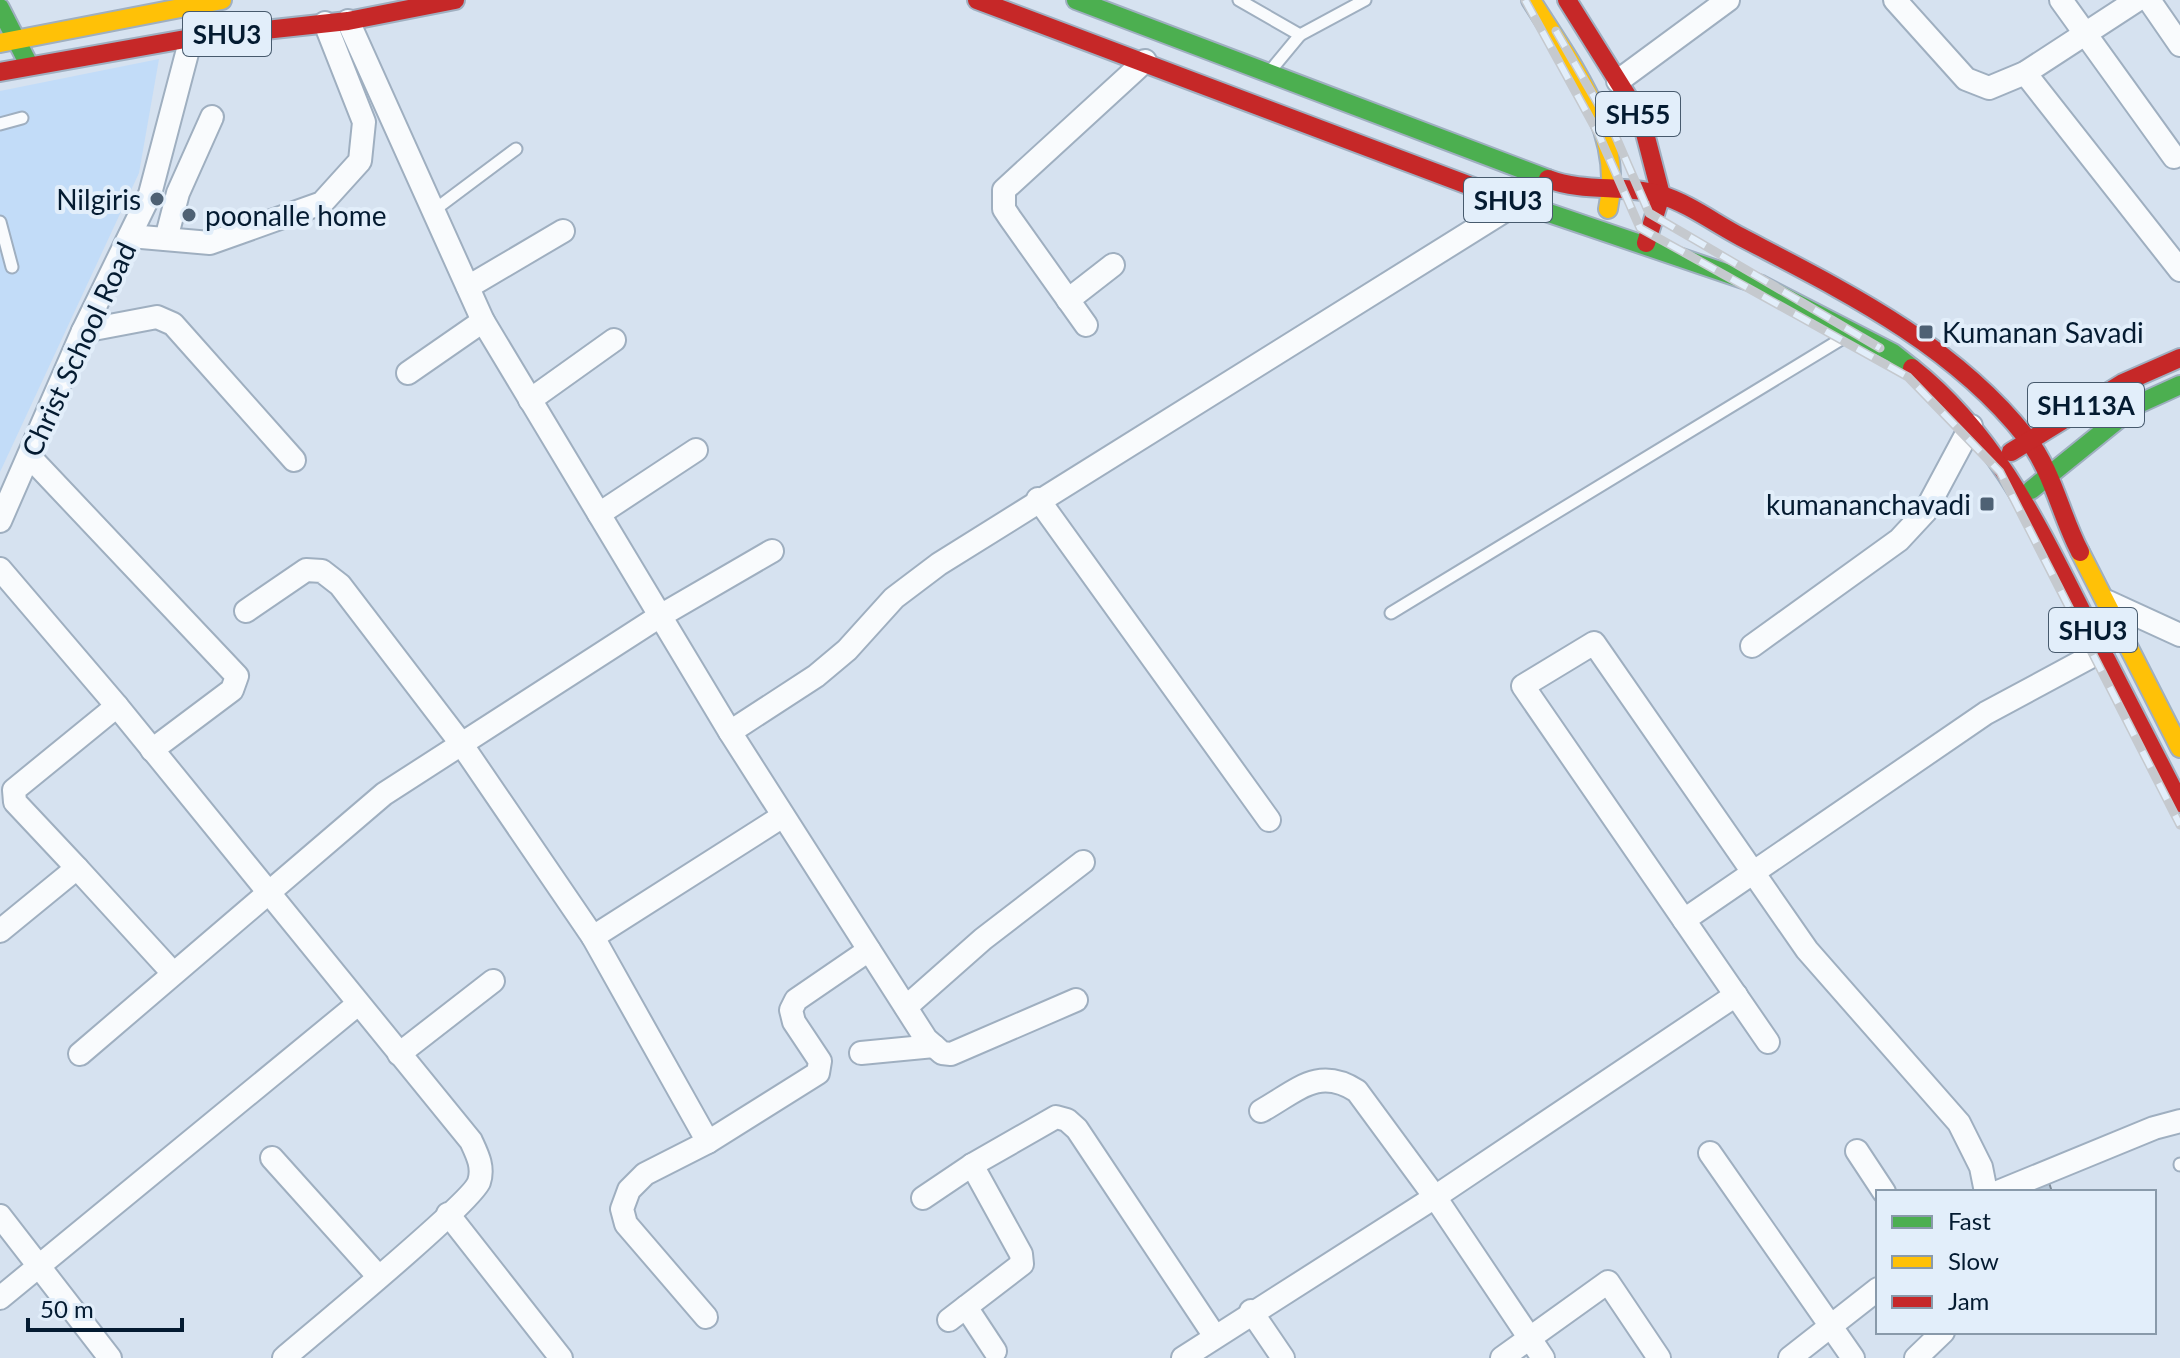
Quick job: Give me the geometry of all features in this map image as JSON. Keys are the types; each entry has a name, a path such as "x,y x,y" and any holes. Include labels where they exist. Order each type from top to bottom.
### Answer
{"main road":[{"name":"SHU3","path":"9,42 222,0"},
{"name":"SHU3","path":"0,72 191,38 348,21 455,0"},
{"name":"SHU3","path":"977,0 1517,203 1646,243 1761,285 1893,353 1936,387 1971,426 2023,496 2180,803"},
{"name":"SHU3","path":"1076,0 1116,7 1269,74 1563,184 1661,195 1836,287 1943,354 1984,389 2028,439 2050,476 2068,529 2178,738"},
{"name":"SH55","path":"1531,0 1605,126 1616,190"},
{"name":"SH55","path":"1576,3 1641,118 1661,195"},
{"path":"0,8 9,42 29,66"},
{"path":"1563,184 1588,165 1607,139"},
{"path":"1600,228 1616,190"},
{"path":"1646,243 1661,195"},
{"name":"SH113A","path":"1998,462 2028,439 2123,383 2180,358"},
{"name":"SH113A","path":"2023,496 2102,429 2136,405 2180,385"},
{"path":"2068,529 2075,486 2102,429"}],"street":[{"path":"1618,81 1728,0"},
{"path":"1895,0 1966,79 1989,88 2025,73 2083,32 2137,0"},
{"path":"2061,0 2174,157"},
{"path":"2149,0 2180,45"},
{"path":"348,21 483,321 730,732 934,1046 942,1053 951,1054 1076,1000"},
{"path":"130,236 210,243 322,203 360,161 364,122 325,23"},
{"name":"Christ School Road","path":"0,521 83,331 150,194 191,38"},
{"path":"1086,325 1004,209 1004,190 1145,61"},
{"path":"2025,73 2180,270"},
{"path":"166,239 178,193 212,117"},
{"path":"730,732 816,676 847,650 894,598 939,564 1030,508 1038,499 1517,203 1530,172"},
{"path":"468,287 563,231"},
{"path":"1068,300 1113,265"},
{"path":"83,331 157,317 173,324 294,460"},
{"path":"408,373 483,321"},
{"path":"530,400 614,340"},
{"path":"1752,646 1899,540 1925,512 1971,426"},
{"path":"599,514 696,450"},
{"path":"29,456 237,676 232,690 152,750"},
{"path":"1038,499 1269,820"},
{"path":"80,1054 172,972 384,794 460,742 660,616 772,551"},
{"path":"0,569 117,706 471,1141 481,1164 479,1184 284,1358"},
{"path":"246,611 306,570 322,571 340,585 460,742 593,937 708,1142"},
{"path":"2108,602 2180,635"},
{"path":"1768,1042 1523,686 1594,643 1807,950 1959,1123 1981,1167 1986,1190"},
{"path":"1684,920 1986,713 2103,650"},
{"path":"117,706 14,790 15,802 172,972"},
{"path":"593,937 783,816"},
{"path":"906,1007 983,939 1083,862"},
{"path":"0,931 77,868"},
{"path":"706,1317 626,1224 622,1209 629,1190 645,1174 708,1142 818,1073 820,1061 794,1022 791,1010 796,1000 869,950"},
{"path":"399,1054 493,981"},
{"path":"1183,1358 1251,1311 1435,1197 1736,995"},
{"path":"0,1298 358,1004"},
{"path":"861,1053 934,1046"},
{"path":"1261,1111 1323,1078 1339,1079 1357,1091 1435,1197 1536,1349"},
{"path":"923,1198 972,1165 1056,1117 1067,1120 1077,1129 1214,1335"},
{"path":"2003,1190 2154,1128 2180,1121"},
{"path":"1857,1151 1883,1190"},
{"path":"1710,1153 1853,1358"},
{"path":"272,1158 378,1276"},
{"path":"972,1165 1021,1254 1022,1264 957,1313 995,1351"},
{"path":"448,1214 561,1358"},
{"path":"0,1216 110,1358"},
{"path":"1502,1358 1536,1349 1608,1282 1659,1358"},
{"path":"1790,1358 1876,1291"},
{"path":"1251,1311 1283,1358"},
{"path":"1916,1358 1941,1334"}],"lane":[{"path":"1239,0 1300,35"},
{"path":"1269,74 1300,35 1365,0"},
{"path":"0,124 22,118"},
{"path":"433,211 516,149"},
{"path":"0,222 12,267"},
{"path":"1391,613 1852,333"}],"shaded area":[{"path":"159,59 139,173 0,472 0,91"}],"building":[{"path":"2045,1170 2051,1190 2009,1190 2007,1184"}],"railway":[{"path":"1525,0 1598,133 1640,228 1908,377 2000,472 2180,825"},
{"path":"1556,31 1612,128 1649,213 1880,348"}],"traffic: fast":[{"path":"1076,0 1548,179"},
{"path":"0,8 28,63"},
{"path":"1484,191 1761,285 1893,353 1912,368"},
{"path":"2031,490 2136,405 2180,385"}],"traffic: slow":[{"path":"0,43 222,0"},
{"path":"1531,0 1577,73 1601,125 1609,152 1611,180 1608,209"},
{"path":"2080,552 2180,748"}],"traffic: jam":[{"path":"0,72 191,38 348,21 455,0"},
{"path":"977,0 1484,191"},
{"path":"1567,0 1641,118 1661,195 1646,243"},
{"path":"1548,179 1576,186 1647,192 1692,208 1857,299 1931,347 1997,404 2026,437 2050,478 2080,552"},
{"path":"2011,452 2123,383 2180,358"},
{"path":"1912,368 1941,393 1990,450 2030,513 2180,803"}],"place":[{"name":"Nilgiris","path":"157,199"},
{"name":"poonalle home","path":"189,215"},
{"name":"Kumanan Savadi","path":"1926,332"},
{"name":"kumananchavadi","path":"1987,504"}]}
